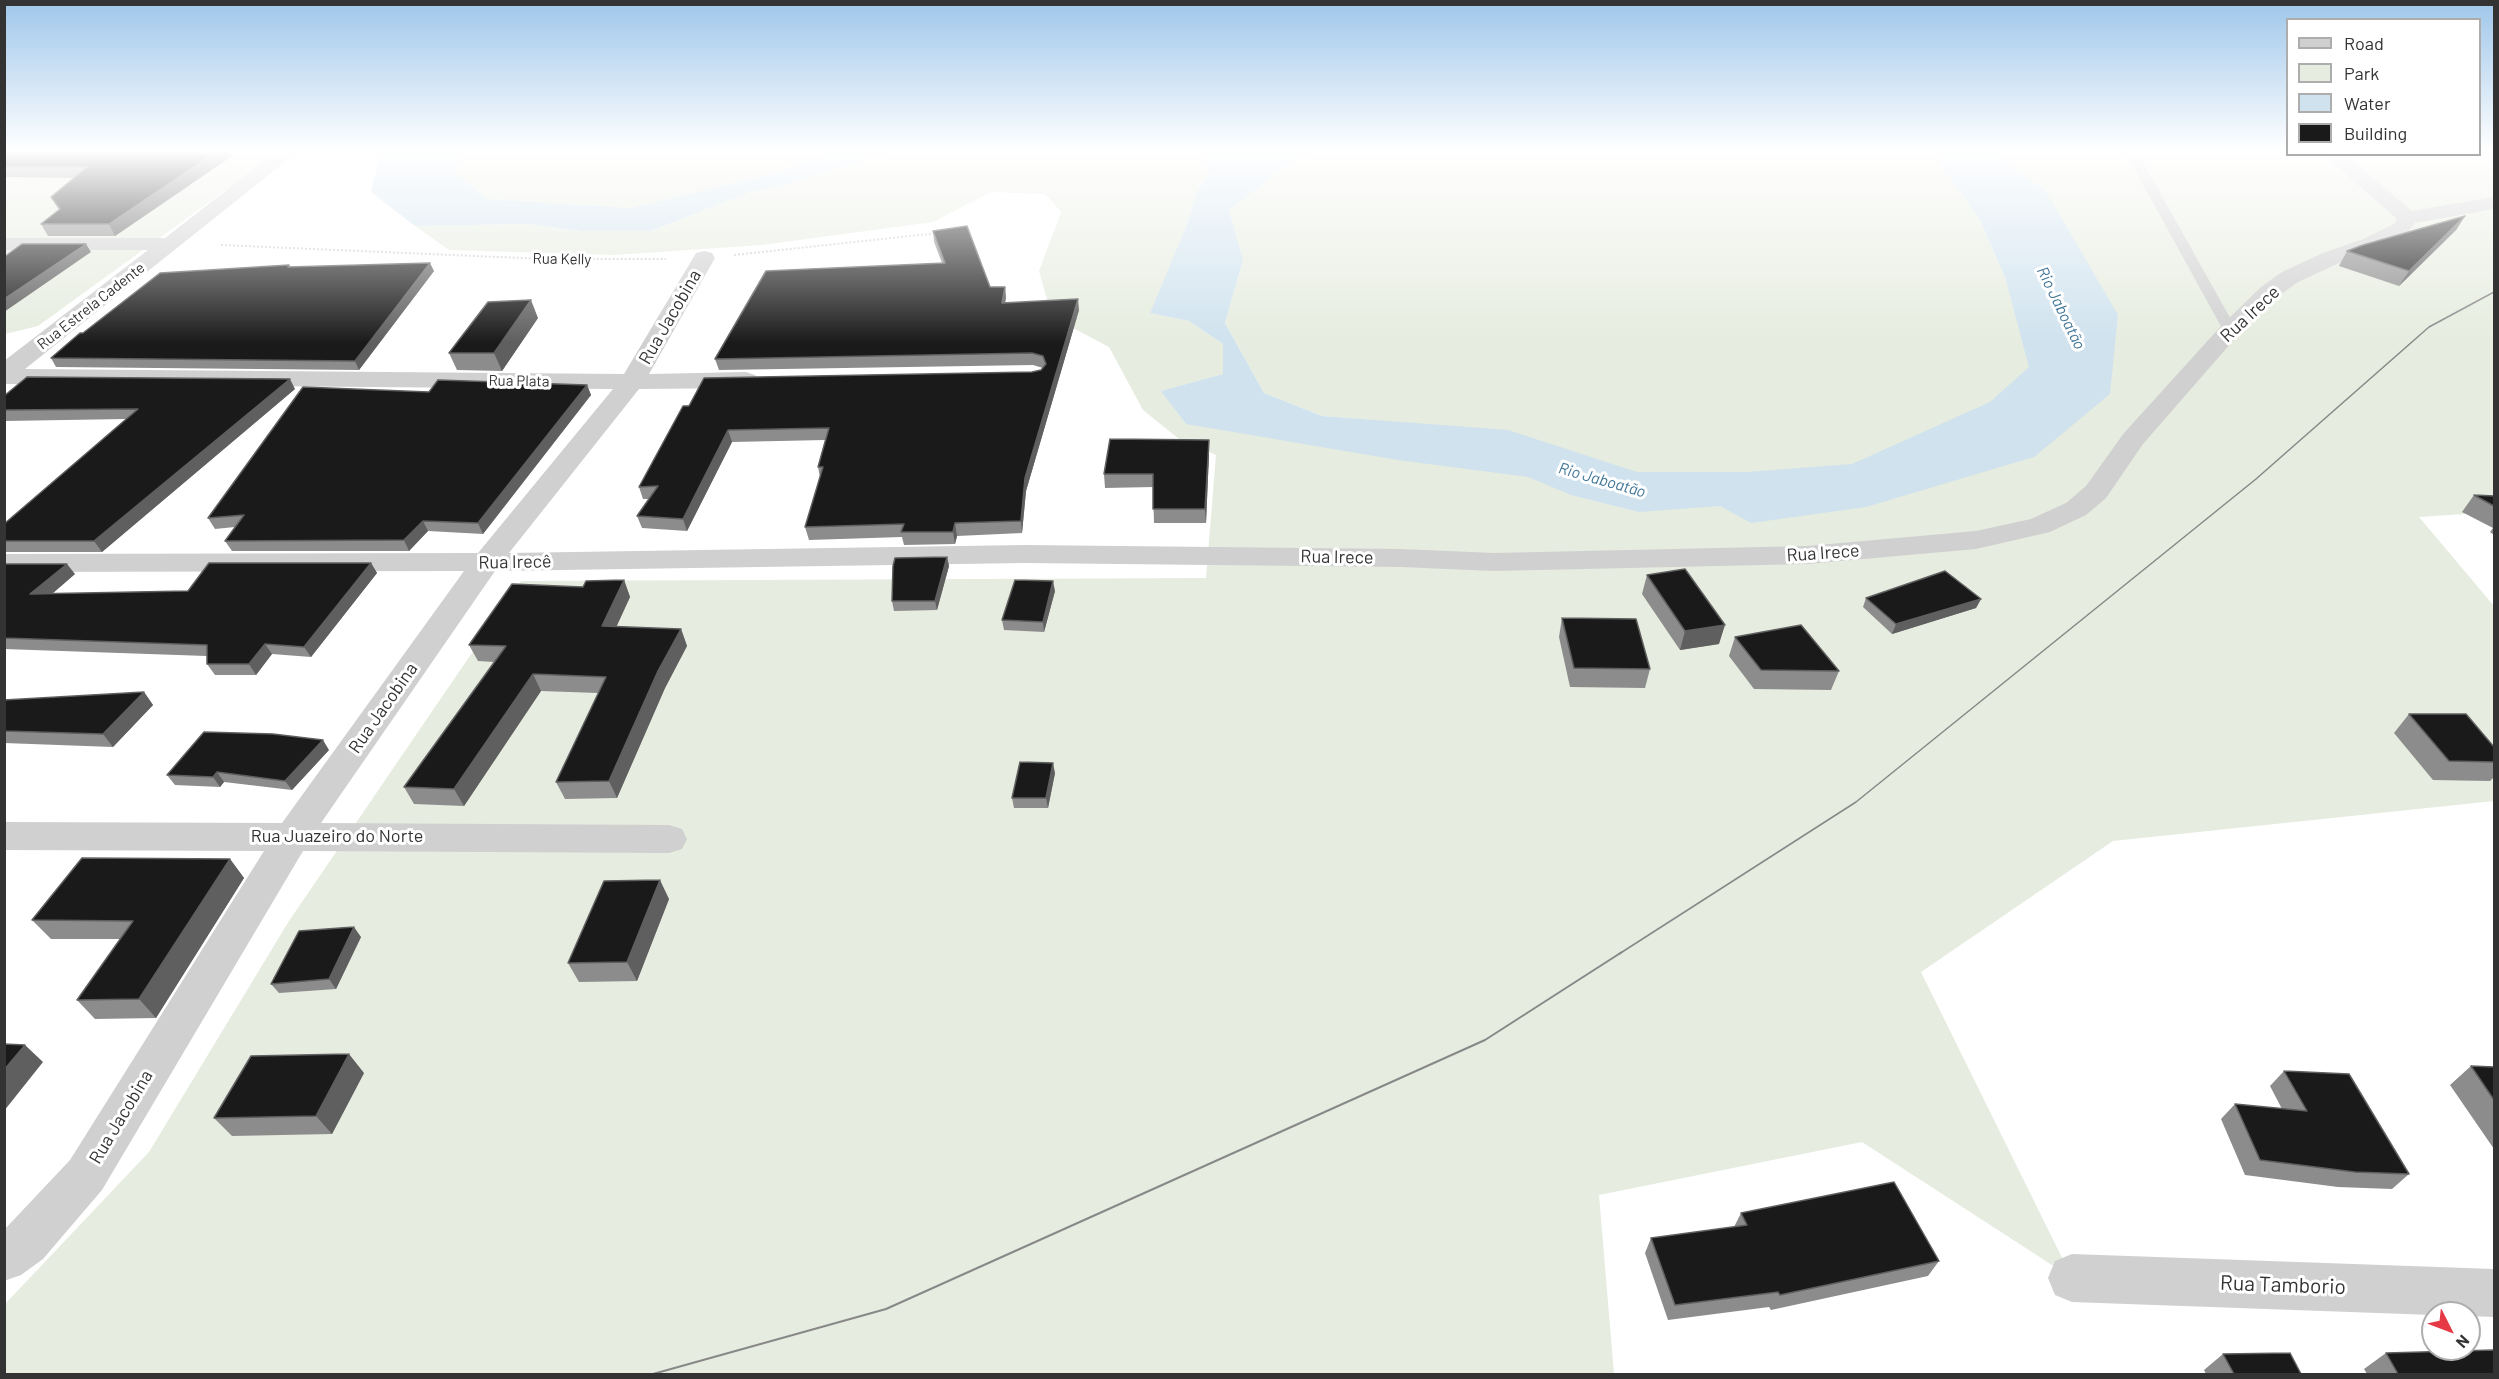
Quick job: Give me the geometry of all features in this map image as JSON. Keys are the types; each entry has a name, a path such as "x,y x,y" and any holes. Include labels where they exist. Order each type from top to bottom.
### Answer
{"street":[{"name":"Rua Estrela Cadente","path":"4,374 208,214"},
{"path":"2404,214 2408,218"},
{"name":"Rua Irece","path":"1025,554 1401,558 1506,562 1807,555 1976,540 2040,526 2076,509 2096,492 2133,439 2230,330 2269,292 2290,277 2331,258 2371,244 2401,228 2408,218 2429,214"},
{"path":"4,244 170,244"},
{"name":"Rua Jacobina","path":"4,1258 26,1243 86,1175 293,836 486,562 632,382 704,258"},
{"name":"Rua Plata","path":"4,374 632,382 773,380"},
{"name":"Rua Irecê","path":"4,563 486,562 1025,554"},
{"name":"Rua Juazeiro do Norte","path":"4,836 669,839"},
{"name":"Rua Tamborio","path":"2072,1278 2494,1293"}],"lane":[{"path":"2168,214 2230,330"}],"path":[{"name":"Rua Kelly","path":"170,244 256,245 545,260 704,258 942,232"}],"green space":[{"path":"5,214 192,214 38,326 5,334"},
{"path":"693,214 948,214 933,222 762,245 614,255 449,250 415,226 528,224 580,231 651,231"},
{"path":"1060,214 1190,214 1151,313 1189,321 1223,344 1223,374 1162,391 1186,424 1384,421 1322,416 1264,393 1225,323 1243,260 1229,214 1976,214 2005,277 2030,367 2002,392 2111,387 1979,214 2494,214 2494,512 2419,517 2494,606 2494,801 2113,841 1921,972 2072,1278 1862,1142 1599,1195 1614,1374 5,1374 5,1304 149,1152 289,921 521,581 1206,578 1216,455 1179,439 1143,410 1109,347 1052,317 1039,271"}],"water":[{"path":"400,214 693,214 651,231 580,231 528,224 415,226"},
{"name":"Rio Jaboatão","path":"1190,214 1230,214 1243,260 1225,323 1264,393 1322,416 1508,430 1637,472 1748,472 1852,464 1990,402 2029,367 2005,277 1976,214 2059,214 2118,315 2110,394 2034,457 1866,507 1751,523 1720,506 1639,512 1571,495 1528,477 1398,460 1186,424 1161,391 1223,374 1223,344 1189,321 1150,313"}],"building":[{"path":"53,214 123,214 109,224 41,224"},
{"path":"2465,216 2409,271 2347,251 2363,245"},
{"path":"967,226 990,287 1005,287 1002,303 1078,299 1025,478 1021,521 955,523 953,532 901,532 904,524 805,527 823,467 818,467 829,428 728,430 683,519 637,516 658,486 639,487 683,406 689,406 704,378 1041,370 1046,364 1043,356 1032,353 715,359 766,271 945,263 933,231"},
{"path":"22,244 86,244 4,299 4,257"},
{"path":"430,263 355,361 51,358 80,333 160,273 289,265 288,267"},
{"path":"531,300 494,353 449,353 488,302"},
{"path":"27,377 290,379 94,541 4,541 4,524 138,409 4,410 4,396"},
{"path":"438,380 587,385 478,523 423,521 404,540 225,541 244,515 208,518 303,387 429,392"},
{"path":"1110,439 1209,440 1205,509 1153,509 1153,474 1104,474"},
{"path":"2474,495 2494,496 2494,506"},
{"path":"947,557 935,601 892,601 895,558"},
{"path":"209,563 371,563 304,647 265,644 249,664 207,664 207,645 4,638 4,564 67,564 30,594 188,591"},
{"path":"1685,569 1725,625 1685,631 1647,575"},
{"path":"1945,571 1981,599 1896,624 1866,598"},
{"path":"624,580 602,626 681,629 658,671 609,781 556,782 606,677 533,674 454,789 404,787 506,646 469,645 512,584 583,587 586,581"},
{"path":"1015,580 1053,581 1043,622 1002,620"},
{"path":"1562,618 1636,619 1650,669 1574,668"},
{"path":"1801,625 1839,671 1761,670 1735,637"},
{"path":"144,692 103,734 4,731 4,700"},
{"path":"2409,714 2466,714 2494,747 2494,762 2449,761"},
{"path":"204,732 273,734 323,740 285,781 217,772 213,777 167,775"},
{"path":"1020,762 1053,763 1046,798 1012,798"},
{"path":"82,858 230,859 139,999 77,1000 133,921 32,920"},
{"path":"660,880 627,962 568,963 604,881"},
{"path":"354,927 329,979 271,984 299,931"},
{"path":"4,1044 25,1045 4,1070"},
{"path":"349,1054 316,1116 214,1118 251,1056"},
{"path":"2471,1066 2494,1067 2494,1100"},
{"path":"2284,1071 2349,1074 2409,1174 2355,1172 2260,1160 2235,1104 2307,1111"},
{"path":"1894,1182 1939,1261 1780,1295 1778,1292 1675,1305 1651,1238 1747,1225 1741,1213"},
{"path":"2481,1350 2494,1350 2494,1374 2398,1374 2386,1353 2421,1352 2421,1361 2481,1361"},
{"path":"2290,1353 2301,1374 2234,1374 2223,1354"}],"tram line":[{"path":"1619,954 1856,802 2256,479 2429,327 2494,292"},
{"path":"653,1374 886,1309 1485,1040 1622,952"}]}
